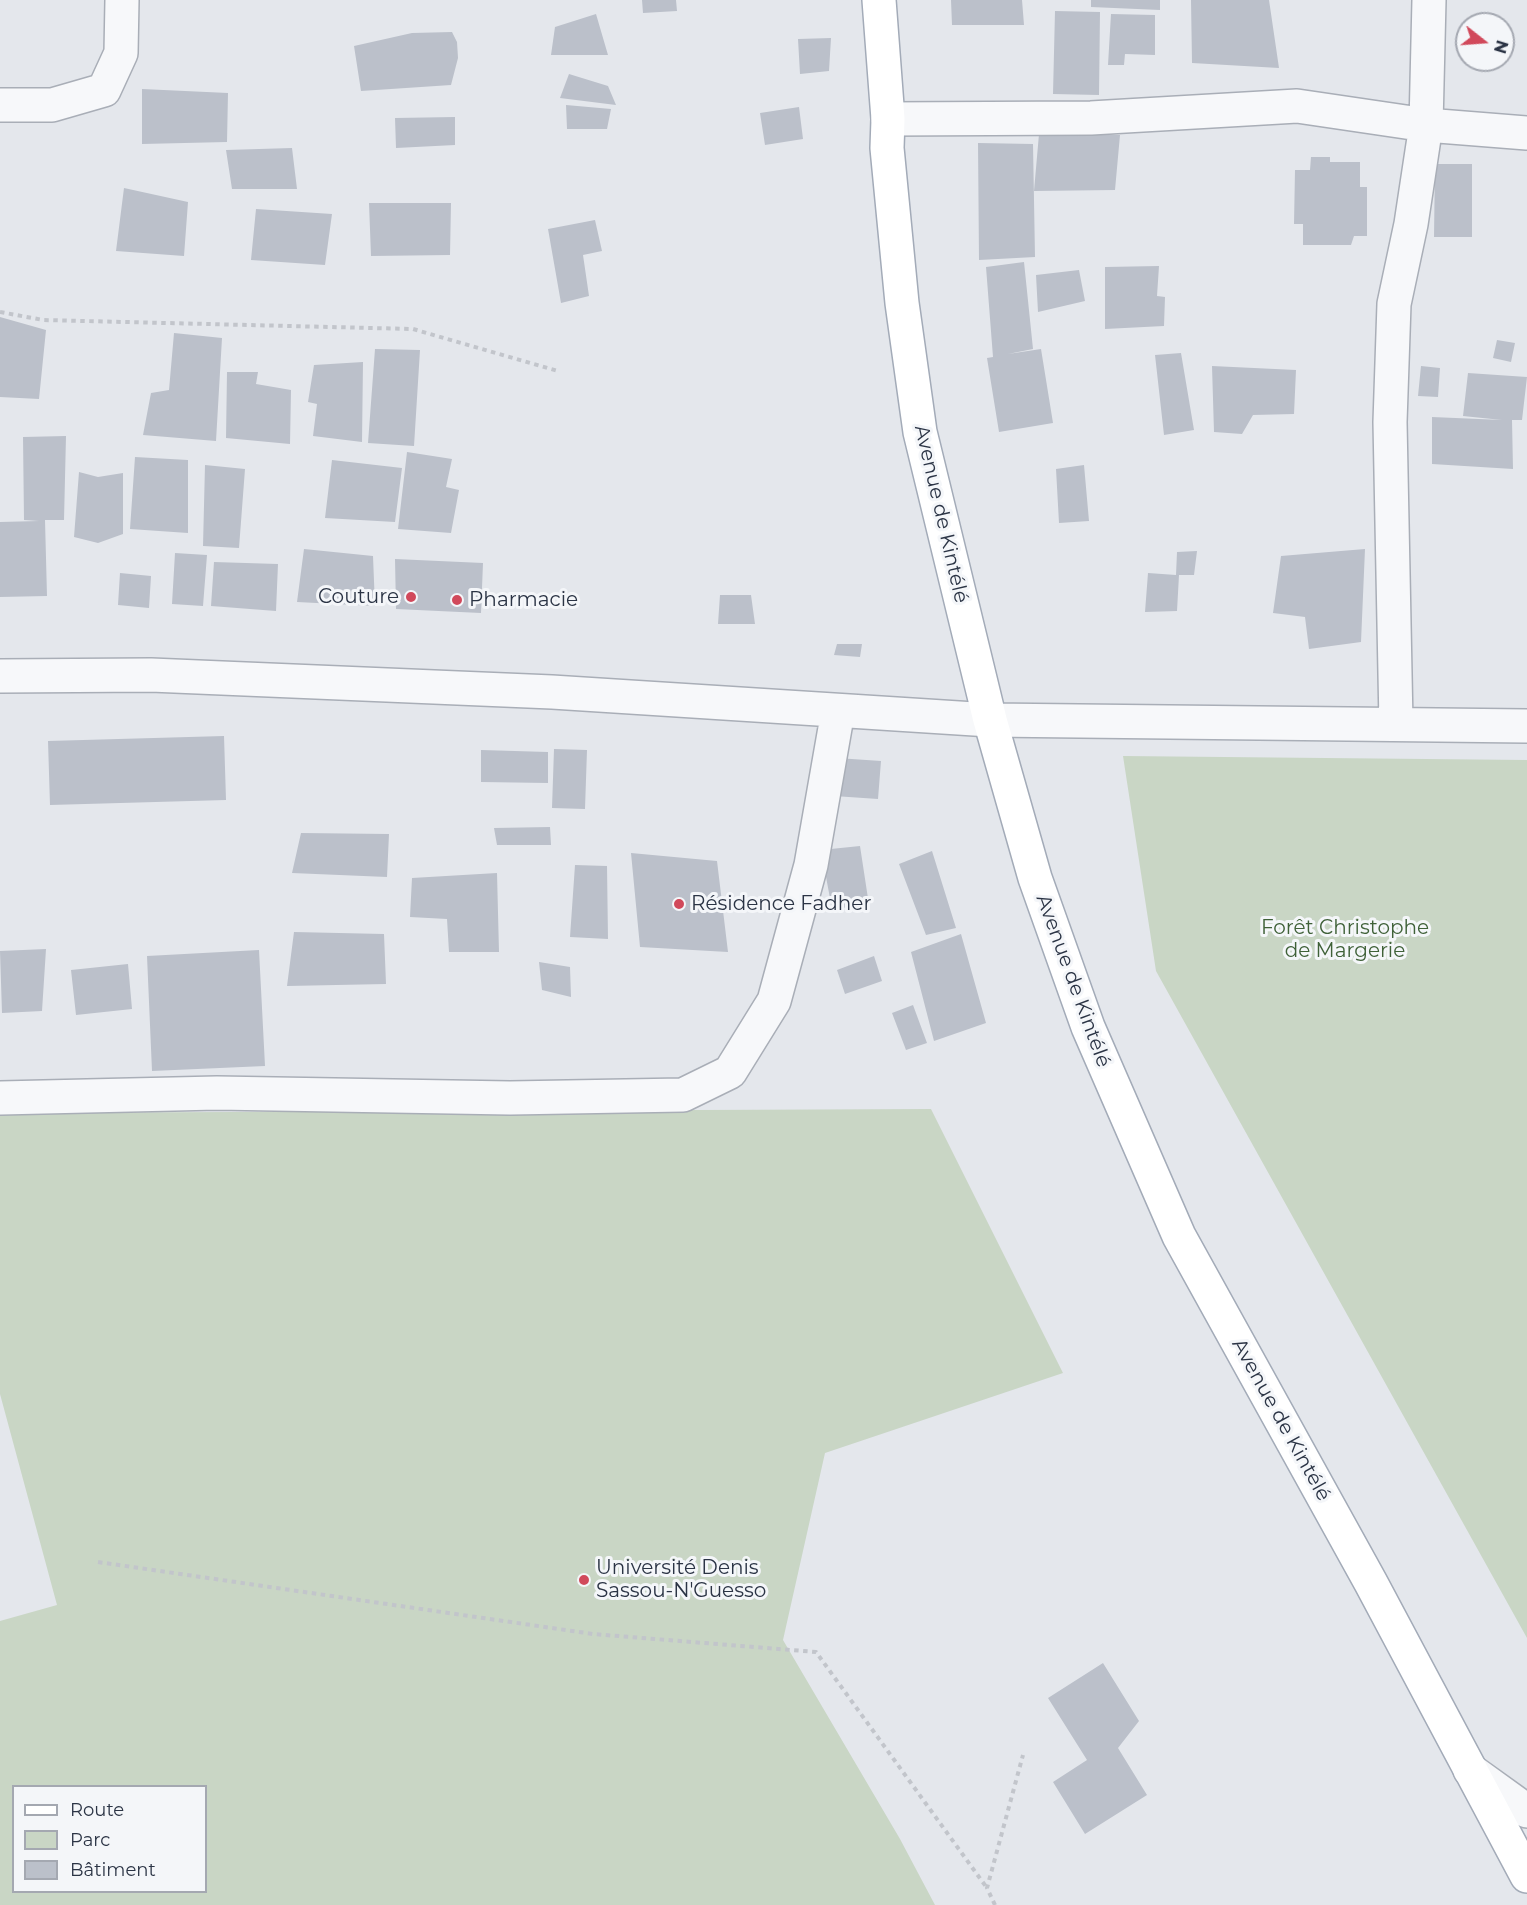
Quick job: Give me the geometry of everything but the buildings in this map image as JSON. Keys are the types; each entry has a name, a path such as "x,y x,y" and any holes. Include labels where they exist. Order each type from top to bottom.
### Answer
{"main road":[{"name":"Avenue de Kintélé","path":"879,0 888,148 902,303 920,432 990,720 1035,878 1088,1027 1179,1236 1371,1583 1527,1876"}],"street":[{"path":"0,105 52,105 104,90 121,53 122,0"},
{"path":"1396,724 1390,422 1394,304 1411,224 1426,125 1429,0"},
{"path":"888,119 1091,118 1297,106 1426,125 1527,133"},
{"path":"0,676 151,675 540,691 990,720 1527,726"},
{"path":"0,1098 217,1093 510,1098 683,1095 730,1072 774,1001 810,865 838,711"},
{"path":"1470,1770 1527,1811"}],"path":[{"path":"0,312 43,320 413,329 558,370"},
{"path":"98,1562 592,1634 816,1652 987,1888 995,1905"},
{"path":"987,1888 1023,1755"}],"green space":[{"name":"Forêt Christophe de Margerie","path":"1123,756 1527,760 1527,1638 1156,971"},
{"name":"Université Denis Sassou-N'Guesso","path":"931,1109 1063,1373 825,1453 783,1640 900,1839 935,1905 0,1905 0,1621 57,1605 0,1394 0,1113"}],"place":[{"name":"Couture","path":"411,597"},
{"name":"Pharmacie","path":"457,600"},
{"name":"Résidence Fadher","path":"679,904"},
{"name":"Université Denis Sassou-N'Guesso","path":"584,1580"}]}
